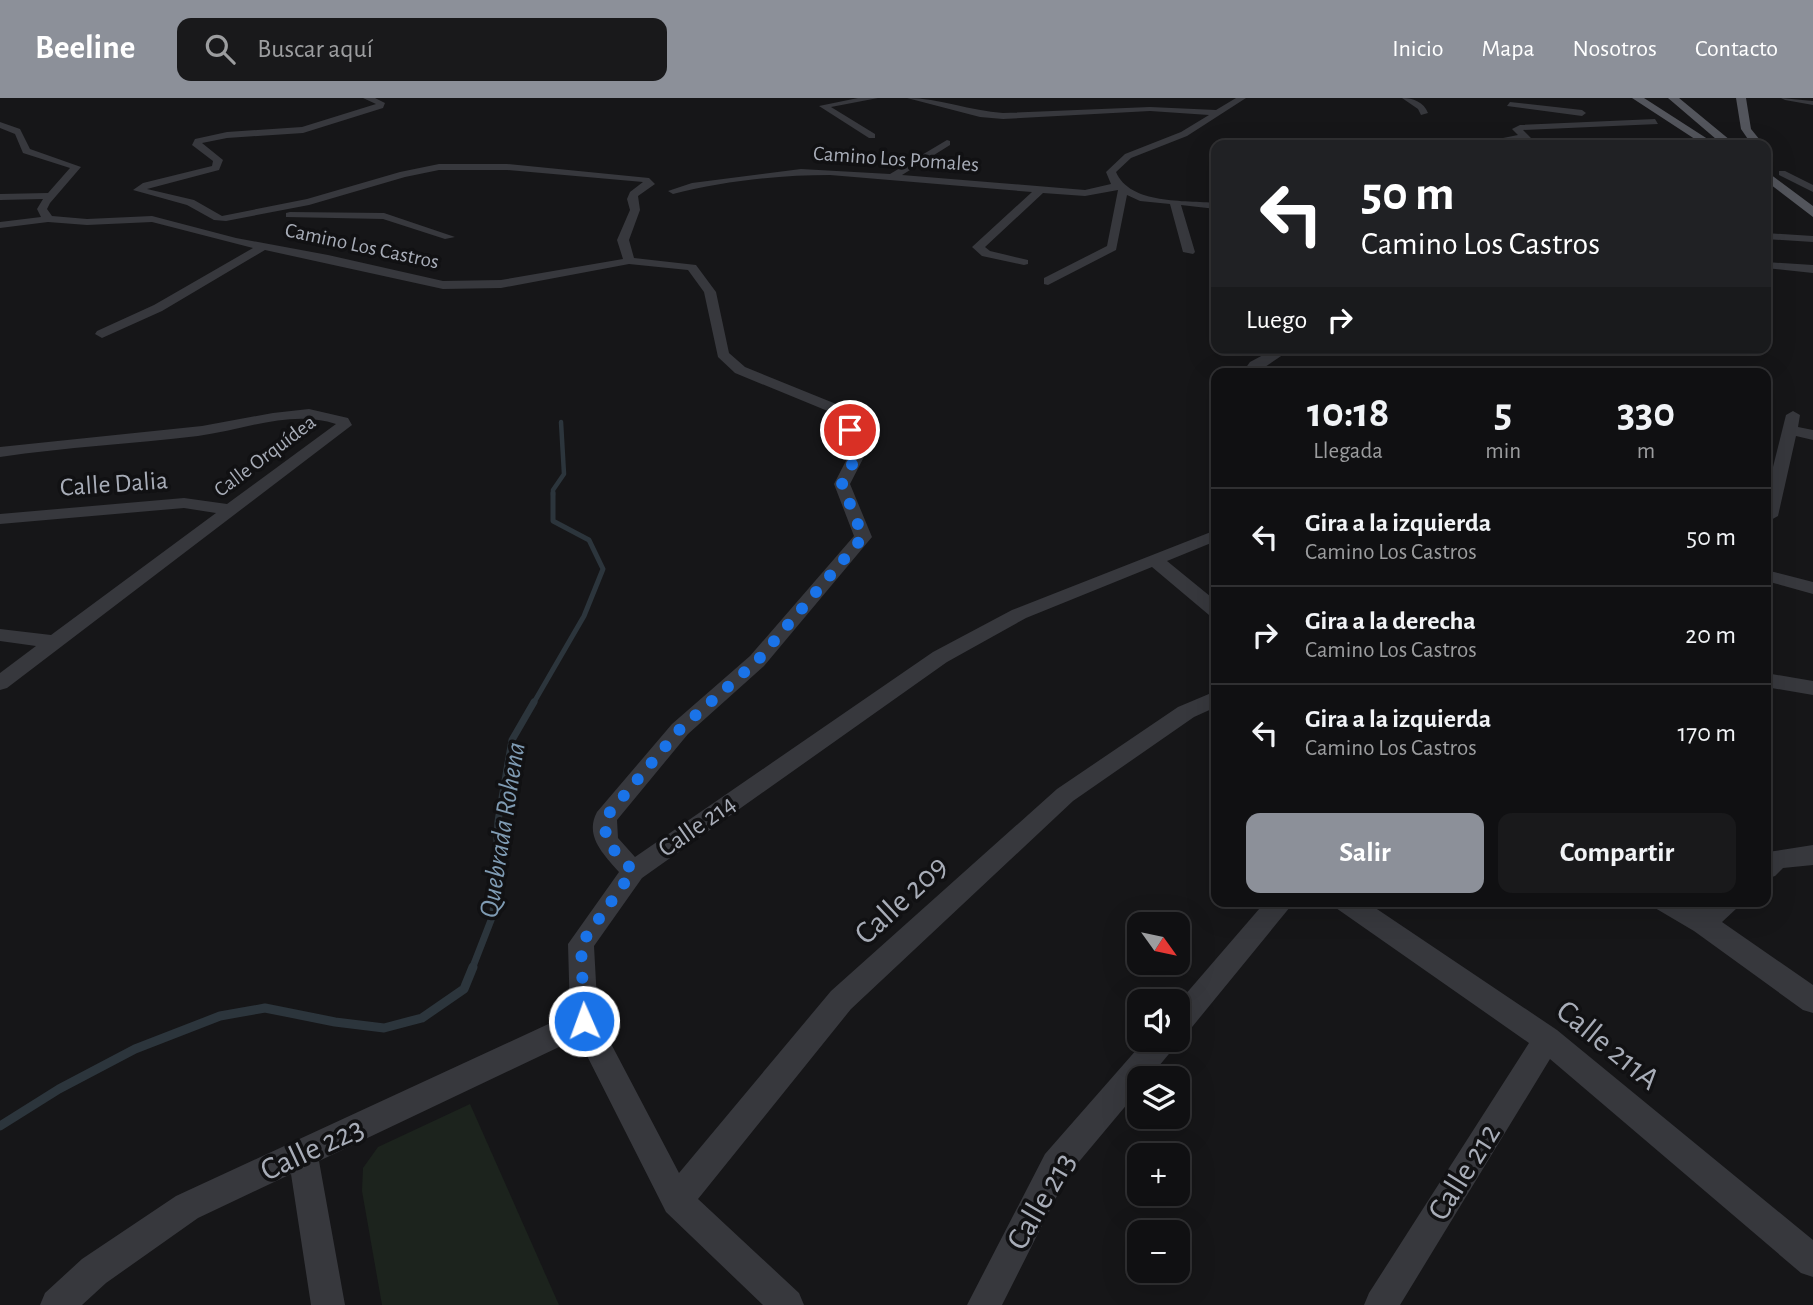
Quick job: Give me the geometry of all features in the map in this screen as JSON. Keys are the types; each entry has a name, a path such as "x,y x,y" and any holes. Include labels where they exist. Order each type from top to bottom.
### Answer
{"main road":[{"path":"1637,98 1703,140"},
{"path":"1674,98 1724,140"},
{"path":"1692,98 1740,140"},
{"path":"1741,98 1746,129 1754,140"},
{"path":"1771,176 1813,198"},
{"path":"1771,176 1813,213"}],"street":[{"path":"366,98 381,103 380,106 303,130 239,134 198,141 197,145 218,160 216,168 147,185 138,190 187,201 222,218 289,207 403,174 439,167 507,167 639,178 650,184 632,199 635,210 622,240 629,261"},
{"path":"872,136 823,106 874,98"},
{"path":"911,98 980,114 1003,116 1150,109 1220,113"},
{"path":"1211,206 1140,198 1120,188 1111,172 1128,156 1184,134 1242,98"},
{"path":"1406,98 1422,108 1424,113"},
{"path":"1784,98 1813,103"},
{"path":"1509,101 1582,113"},
{"path":"1508,114 1513,107 1509,101"},
{"path":"1504,137 1527,138 1516,129 1520,128 1655,122"},
{"path":"0,125 17,129 22,135 26,151 76,167 63,185 48,196 42,209 48,219"},
{"path":"239,134 279,134 321,129"},
{"path":"894,176 947,143"},
{"name":"Camino Los Pomales","path":"673,191 692,186 801,172 894,176 1084,193 1120,188"},
{"path":"1771,176 1813,180"},
{"path":"1795,178 1813,189"},
{"path":"1048,281 1112,248 1120,188"},
{"path":"1024,262 986,254 978,247 1041,189"},
{"path":"0,197 48,196"},
{"path":"1175,202 1189,252"},
{"path":"152,219 293,215 384,216 449,237"},
{"name":"Camino Los Castros","path":"0,225 48,219 88,222 152,219 443,285 501,284 629,261 692,267 710,292 723,354 740,370 841,411 860,449 842,484 863,537 757,661 680,729 605,818 606,841 633,871"},
{"path":"1771,236 1813,239"},
{"path":"102,334 158,308 264,246"},
{"path":"1771,265 1813,269"},
{"path":"1253,368 1275,354"},
{"name":"Calle Orquídea","path":"0,452 55,442 201,432 299,415 329,415 343,421 344,425 0,683"},
{"path":"1771,507 1791,422 1813,435"},
{"name":"Calle Dalia","path":"0,519 184,503 231,510"},
{"name":"Calle 214","path":"787,1305 677,1201 584,1021 581,944 633,871 940,657 1019,614 1211,537"},
{"path":"1153,559 1211,607"},
{"path":"1771,576 1813,588"},
{"path":"0,635 55,642"},
{"path":"1771,681 1813,688"},
{"name":"Calle 209","path":"677,1201 841,1000 1065,795 1186,712 1211,700"},
{"path":"1771,864 1777,859 1813,855"},
{"path":"1190,1009 1277,907"},
{"name":"Calle 211A","path":"1354,907 1547,1039 1813,1261"},
{"path":"1675,907 1703,923 1813,1001"},
{"path":"1703,923 1721,907"},
{"name":"Calle 223","path":"57,1305 94,1271 187,1208 584,1021"},
{"name":"Calle 212","path":"1381,1305 1547,1039"},
{"name":"Calle 213","path":"984,1305 1056,1165 1153,1052"},
{"path":"303,1154 328,1305"}],"shaded area":[{"path":"470,1104 559,1305 382,1305 362,1191 363,1168 378,1147"}],"waterway":[{"name":"Quebrada Rohena","path":"533,704 584,616 603,569 589,540 553,521 553,490 564,474 561,422"},
{"name":"Quebrada Rohena","path":"472,969 493,915 498,821 512,740 534,702"},
{"name":"Quebrada Rohena","path":"0,1126 59,1089 135,1049 220,1016 265,1008 335,1022 384,1028 422,1018 464,989 473,967"}],"route":[{"path":"584,1021 581,944 633,871 606,841 605,818 680,729 757,661 863,537 842,484 860,449 850,430"}]}
